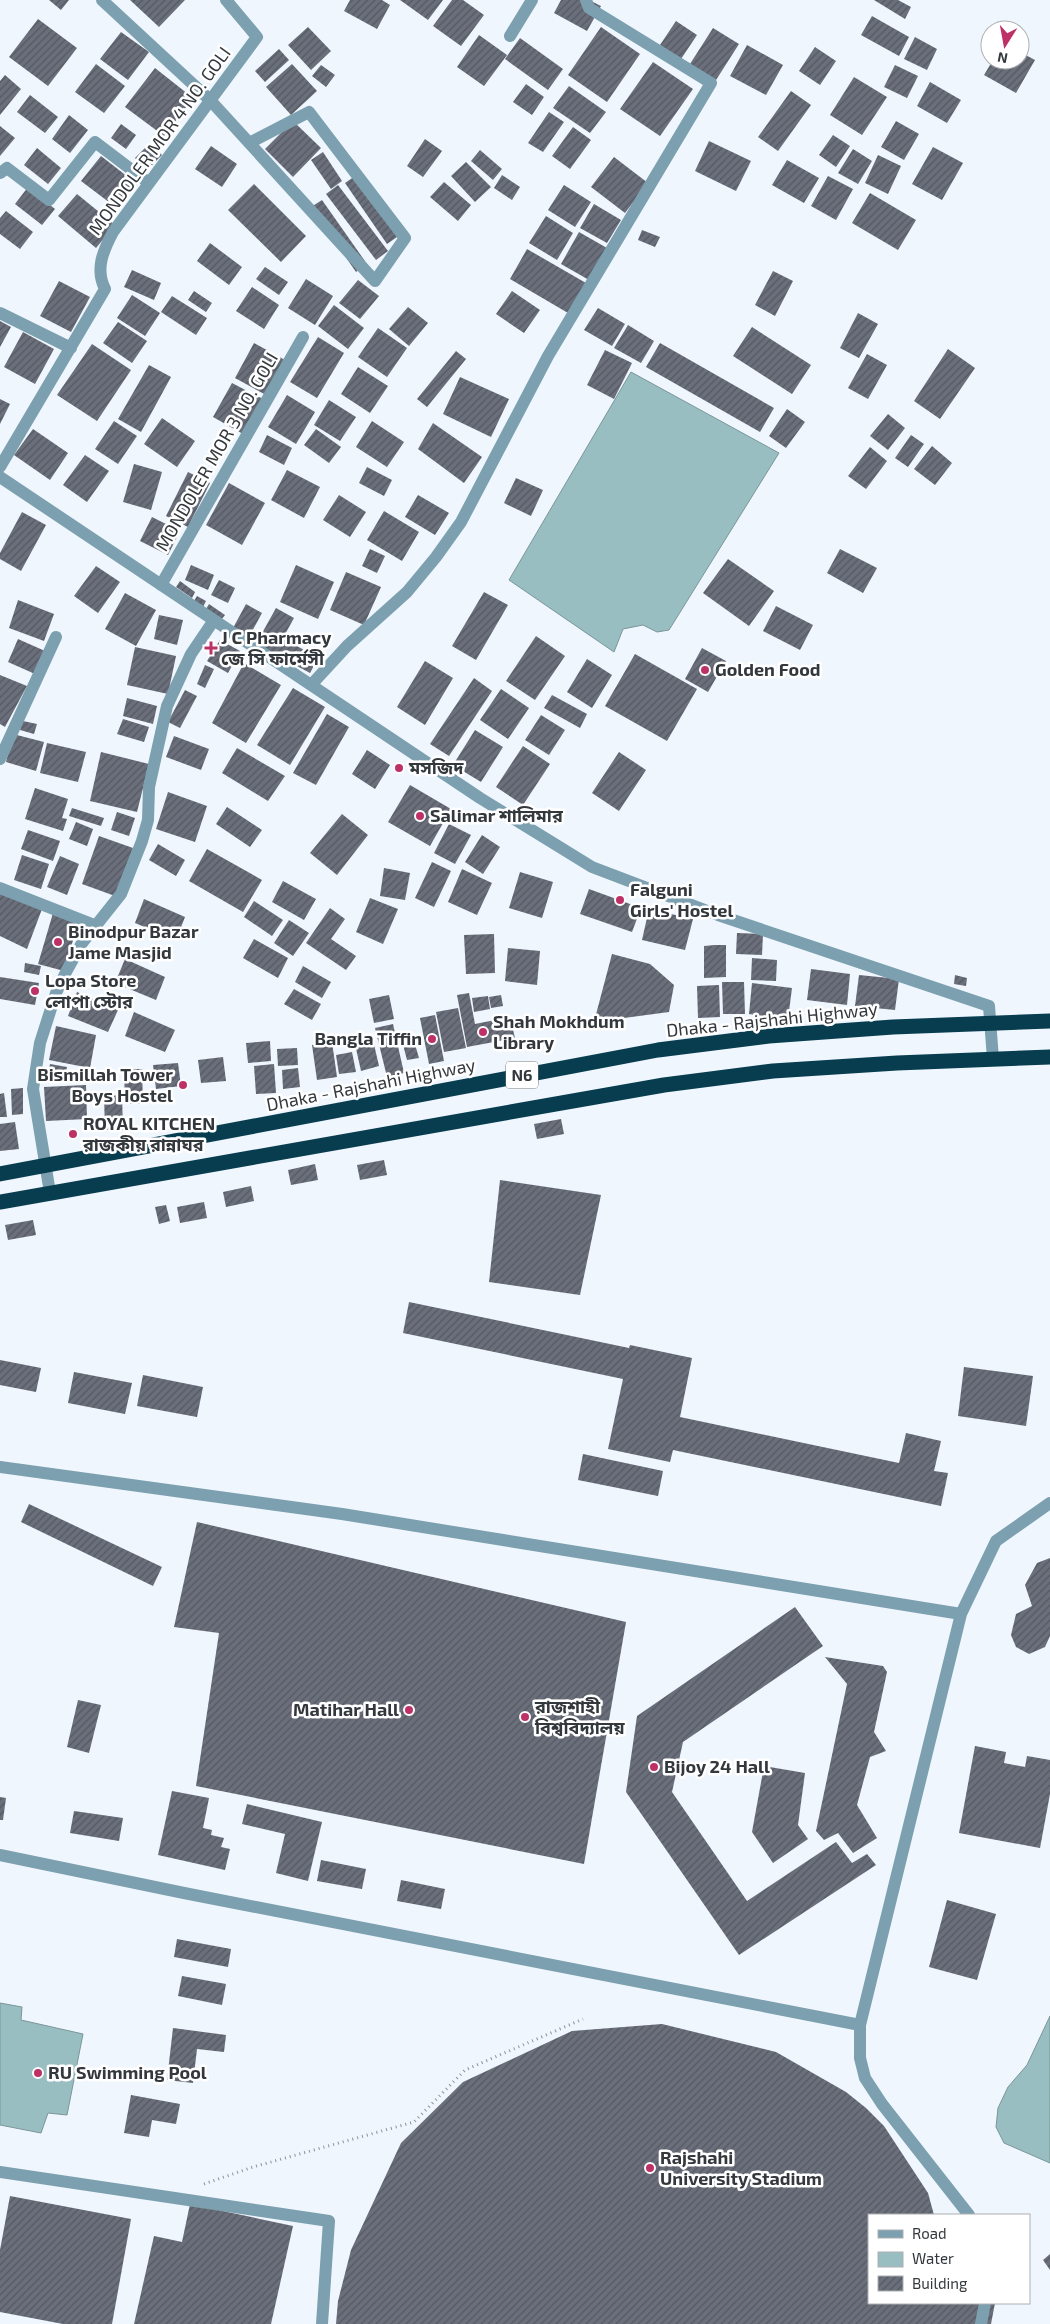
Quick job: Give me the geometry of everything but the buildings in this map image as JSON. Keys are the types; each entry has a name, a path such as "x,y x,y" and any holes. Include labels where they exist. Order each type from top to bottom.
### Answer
{"highway":[{"name":"Dhaka - Rajshahi Highway","path":"0,1174 658,1050 769,1036 893,1027 1050,1021"},
{"name":"N6","path":"0,1202 664,1085 773,1071 1050,1057"}],"street":[{"path":"102,0 210,100 249,143 375,280 405,238 309,112 249,143"},
{"name":"MONDOLER MOR 4 NO. GOLI","path":"0,467 105,290 99,277 103,251 113,232 257,37 226,0"},
{"path":"510,36 532,0"},
{"path":"312,684 347,646 407,592 461,522 548,356 711,83 589,8 586,0"},
{"path":"0,173 7,168 49,200 96,142 149,183"},
{"path":"0,313 71,348"},
{"name":"MONDOLER MOR 3 NO. GOLI","path":"161,585 303,338"},
{"path":"0,477 480,798 592,868 718,915 989,1006 993,1059"},
{"path":"50,1193 33,1089 40,1043 56,993 67,970 82,943 121,894 142,841 148,820 149,787 167,706 191,654 214,620"},
{"path":"0,759 56,637"},
{"path":"0,888 97,926"},
{"path":"0,1467 342,1514 961,1614"},
{"path":"968,2214 882,2104 865,2078 860,2058 860,2025 961,1614 996,1541 1050,1504"},
{"path":"0,1855 184,1894 860,2025"},
{"path":"0,2172 329,2221 322,2324"},
{"path":"981,2324 985,2304"}],"path":[{"path":"196,2187 253,2167 414,2122 465,2070 583,2019"}],"water":[{"path":"631,372 779,453 669,630 657,632 643,625 623,629 614,652 509,580"},
{"name":"RU Swimming Pool","path":"0,2003 22,2007 21,2020 83,2034 67,2115 48,2113 41,2133 0,2125"},
{"path":"1050,2016 1050,2163 1004,2143 996,2127 998,2108 1008,2087 1027,2065"}],"place":[{"name":"J C Pharmacy জে সি ফার্মেসী","path":"211,648"},
{"name":"Golden Food","path":"705,670"},
{"name":"মসজিদ","path":"399,768"},
{"name":"Salimar শালিমার","path":"420,816"},
{"name":"Falguni Girls' Hostel","path":"620,900"},
{"name":"Binodpur Bazar Jame Masjid","path":"58,942"},
{"name":"Lopa Store লোপা স্টোর","path":"35,991"},
{"name":"Shah Mokhdum Library","path":"483,1032"},
{"name":"Bangla Tiffin","path":"432,1039"},
{"name":"Bismillah Tower Boys Hostel","path":"183,1085"},
{"name":"ROYAL KITCHEN রাজকীয় রান্নাঘর","path":"73,1134"},
{"name":"Matihar Hall","path":"409,1710"},
{"name":"রাজশাহী বিশ্ববিদ্যালয়","path":"525,1717"},
{"name":"Bijoy 24 Hall","path":"654,1767"},
{"name":"RU Swimming Pool","path":"38,2073"},
{"name":"Rajshahi University Stadium","path":"650,2168"}]}
